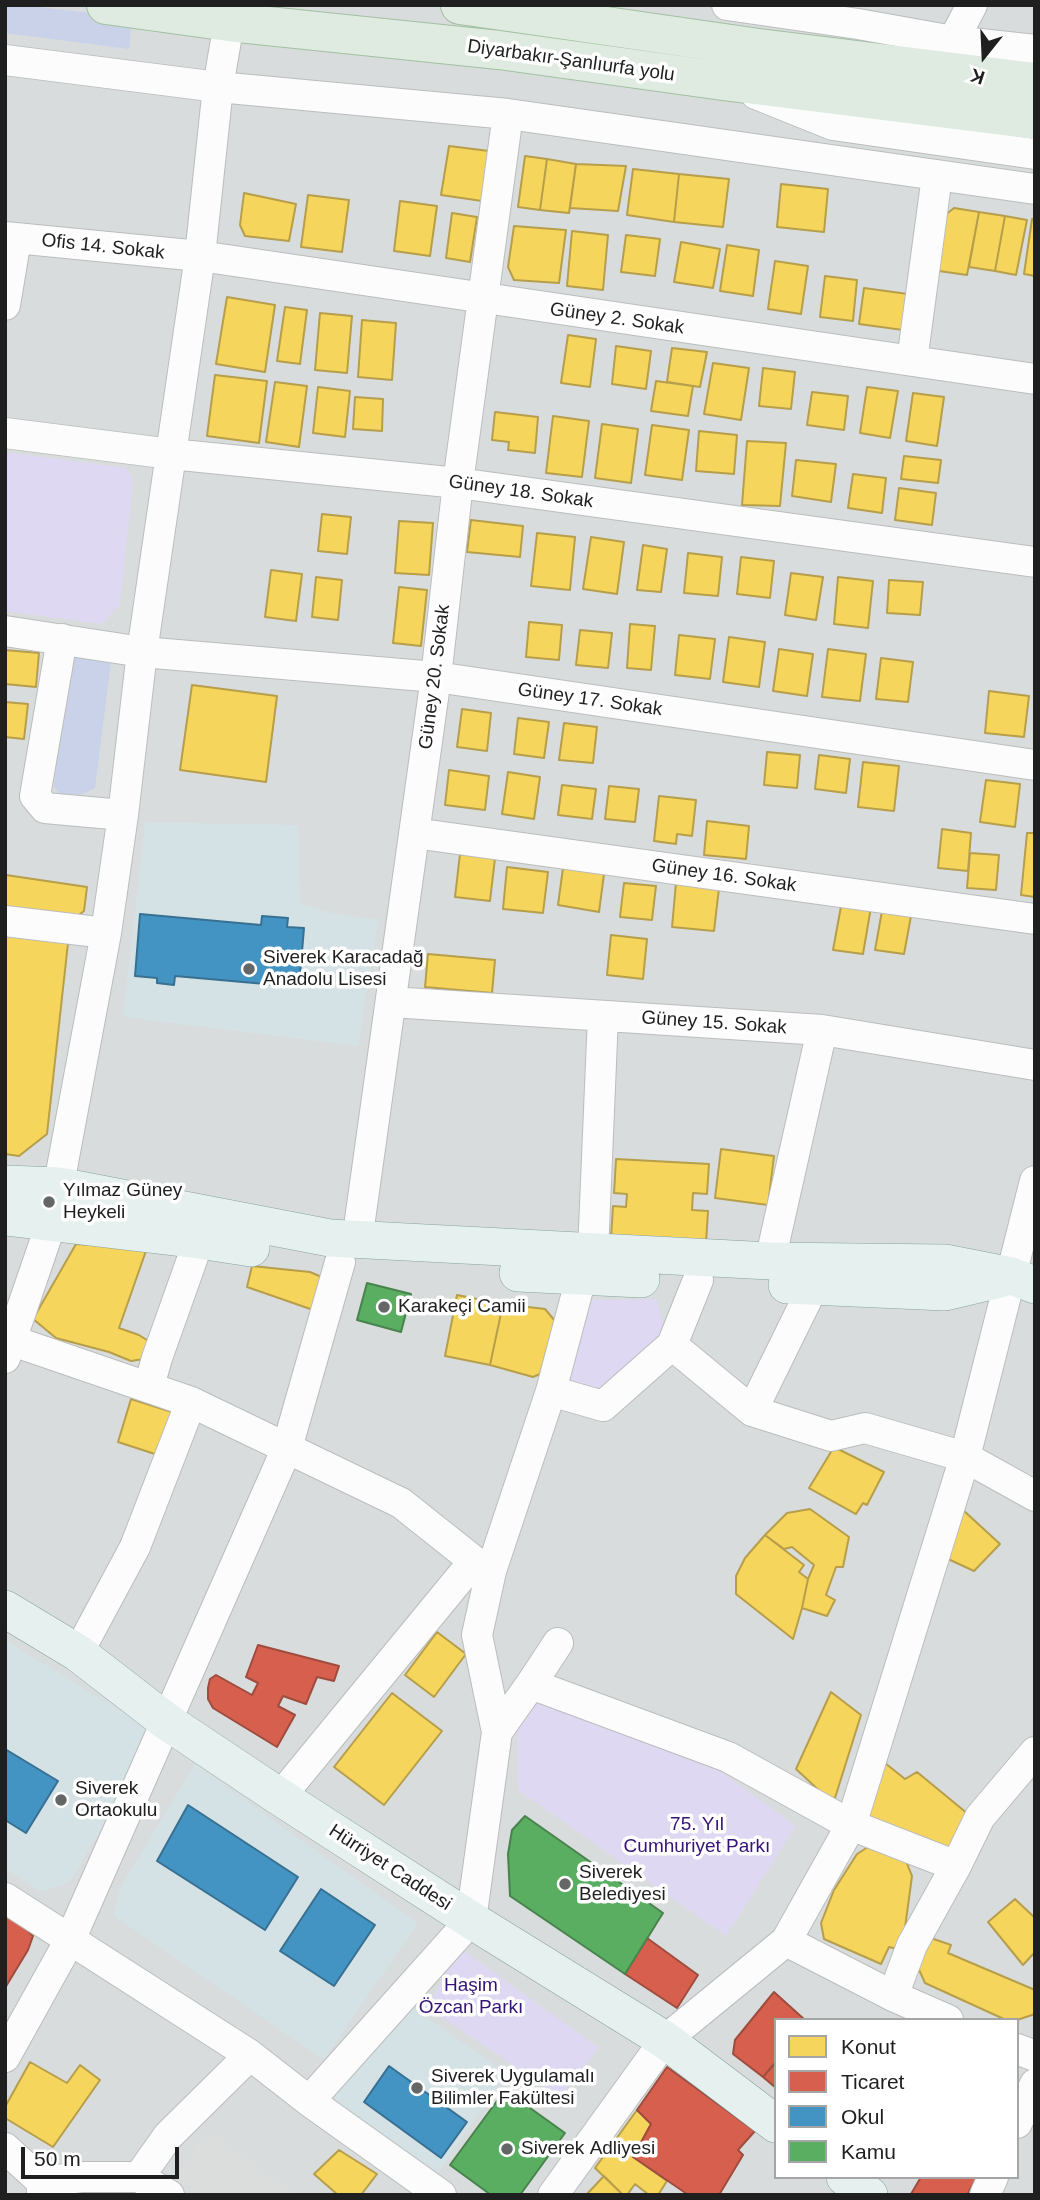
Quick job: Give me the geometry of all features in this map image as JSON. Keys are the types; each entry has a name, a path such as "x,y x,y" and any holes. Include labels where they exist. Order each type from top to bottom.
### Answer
{"highway":[{"name":"Diyarbakır-Şanlıurfa yolu","path":"106,5 231,14 723,81 1035,120"},
{"name":"Diyarbakır-Şanlıurfa yolu","path":"460,5 759,48 1035,82"}],"main road":[{"path":"5,1184 59,1186 316,1236 348,1251"},
{"path":"5,1217 199,1240 587,1265 698,1280 945,1292 1023,1281"},
{"path":"587,1265 770,1261 946,1264 1023,1281"},
{"name":"Hürriyet Caddesi","path":"5,1609 78,1653 166,1721 280,1797 664,2040 774,2122"},
{"path":"848,2179 869,2195"}],"street":[{"path":"953,41 972,5"},
{"path":"735,6 759,48"},
{"path":"735,6 864,15 953,41 1035,50"},
{"path":"231,14 218,87 200,256 142,652 106,933 52,1221 8,1349 149,1386 191,1402 401,1503 482,1566"},
{"path":"5,60 218,87 508,114 1035,189"},
{"path":"723,81 833,125 1035,154"},
{"name":"Güney 20. Sokak","path":"5,2057 70,1940 287,1448 348,1251 391,1002 436,677 458,483 508,114"},
{"path":"912,361 937,176"},
{"path":"5,305 11,238"},
{"name":"Ofis 14. Sokak","path":"11,238 200,256"},
{"name":"Güney 2. Sokak","path":"200,256 1035,379"},
{"name":"Güney 18. Sokak","path":"5,433 171,454 458,483 1035,562"},
{"name":"Güney 17. Sokak","path":"5,631 142,652 436,677 1035,765"},
{"path":"62,639 35,796 45,808 123,815"},
{"name":"Güney 16. Sokak","path":"414,833 1035,919"},
{"path":"5,921 106,933"},
{"name":"Güney 15. Sokak","path":"391,1002 822,1030 1035,1065"},
{"path":"309,2101 471,1920 498,1732 477,1635 482,1566 551,1391 587,1265 603,1016"},
{"path":"770,1261 822,1030"},
{"path":"553,2195 664,2040 786,1941 851,1825 965,1457 1023,1281 1035,1181"},
{"path":"149,1386 199,1240"},
{"path":"551,1391 603,1406 672,1345 698,1280"},
{"path":"752,1411 813,1287"},
{"path":"672,1345 752,1411 831,1436 865,1427 965,1457 1035,1496"},
{"path":"78,1653 135,1547 191,1402"},
{"path":"280,1797 482,1566"},
{"path":"498,1732 558,1643"},
{"path":"531,1685 728,1757 851,1825 956,1866"},
{"path":"893,1996 912,1945 980,1817 1035,1752"},
{"path":"5,1898 250,2055 309,2101 441,2195"},
{"path":"786,1941 893,1996 943,2018"},
{"path":"139,2177 168,2136 250,2055"},
{"path":"1019,2114 1031,2059"},
{"path":"5,2148 42,2189 82,2177 139,2177 169,2195"},
{"path":"985,2195 992,2179"}],"shaded area":[{"path":"5,5 1035,5 1035,2195 5,2195"},
{"path":"5,5 132,18 129,49 5,33"},
{"path":"73,652 104,655 111,662 95,788 80,795 59,794 54,786 69,662"},
{"name":"Siverek Karacadağ Anadolu Lisesi","path":"145,822 298,825 300,903 327,912 378,920 358,1046 123,1017"},
{"name":"Siverek Ortaokulu","path":"5,1640 157,1733 70,1882 41,1892 5,1868"},
{"path":"195,1764 418,1923 324,2060 114,1916 118,1891"},
{"name":"Siverek Uygulamalı Bilimler Fakültesi","path":"408,2004 507,2073 433,2181 326,2103"},
{"path":"207,2129 300,2195 208,2195 174,2179"}],"green space":[{"path":"5,452 127,468 133,481 120,604 102,624 5,611"},
{"path":"656,1299 665,1329 591,1400 563,1383 589,1300"},
{"name":"75. Yıl Cumhuriyet Parkı","path":"532,1698 720,1771 796,1826 726,1936 518,1790 517,1728"},
{"name":"Haşim Özcan Parkı","path":"460,1948 599,2048 560,2097 427,2007"}],"building: Konut":[{"path":"449,146 489,151 482,201 441,195"},
{"path":"525,156 547,159 540,210 518,207"},
{"path":"547,159 576,164 569,213 540,210"},
{"path":"576,164 626,166 618,211 570,208"},
{"path":"633,169 679,174 674,222 627,215"},
{"path":"679,174 729,179 723,227 674,222"},
{"path":"781,184 828,189 824,232 777,227"},
{"path":"244,193 296,204 289,241 245,236 240,225"},
{"path":"308,195 349,200 342,252 301,247"},
{"path":"400,201 437,206 430,256 394,251"},
{"path":"954,208 979,212 967,275 932,270 944,216"},
{"path":"979,212 1005,216 995,271 969,267"},
{"path":"452,213 477,217 470,262 446,258"},
{"path":"1005,216 1027,220 1016,275 995,271"},
{"path":"1032,219 1035,220 1035,276 1024,274"},
{"path":"514,226 566,230 559,283 514,280 508,267"},
{"path":"572,231 608,235 603,290 567,286"},
{"path":"626,235 660,239 655,276 621,272"},
{"path":"681,242 720,249 713,288 674,282"},
{"path":"727,245 759,250 753,296 720,291"},
{"path":"775,261 808,266 801,314 768,309"},
{"path":"825,276 857,280 853,321 820,317"},
{"path":"864,288 908,294 903,330 859,324"},
{"path":"227,297 275,305 265,372 216,364"},
{"path":"285,307 307,310 300,364 277,361"},
{"path":"320,313 352,316 347,373 315,370"},
{"path":"362,320 396,323 392,380 358,377"},
{"path":"568,335 596,339 590,387 561,383"},
{"path":"616,346 651,351 646,389 612,384"},
{"path":"672,348 707,352 700,387 667,382"},
{"path":"713,363 749,368 741,420 704,414"},
{"path":"763,368 795,372 791,409 759,406"},
{"path":"215,375 267,381 259,443 207,436"},
{"path":"656,381 693,386 688,416 651,411"},
{"path":"275,382 307,386 299,447 266,442"},
{"path":"318,387 350,391 345,437 313,433"},
{"path":"867,387 898,391 890,438 860,433"},
{"path":"812,392 848,396 844,430 807,425"},
{"path":"913,393 944,397 937,446 906,441"},
{"path":"355,397 383,399 382,431 353,429"},
{"path":"495,412 538,417 535,453 508,450 509,442 492,440"},
{"path":"553,416 589,421 582,477 546,473"},
{"path":"602,424 638,429 631,483 595,478"},
{"path":"652,425 689,430 682,480 645,475"},
{"path":"699,431 737,435 734,474 696,471"},
{"path":"747,441 786,443 780,506 742,505"},
{"path":"904,456 941,460 938,483 901,479"},
{"path":"796,460 836,464 831,502 792,496"},
{"path":"853,474 886,478 882,513 848,508"},
{"path":"899,488 936,493 932,525 895,520"},
{"path":"322,514 351,517 347,554 318,551"},
{"path":"471,520 523,526 520,557 467,552"},
{"path":"399,521 433,523 429,575 395,573"},
{"path":"537,533 575,537 570,590 531,586"},
{"path":"591,537 624,542 617,594 583,589"},
{"path":"643,545 667,549 661,592 637,590"},
{"path":"688,553 722,557 718,596 684,593"},
{"path":"741,557 774,561 770,598 737,594"},
{"path":"271,570 302,574 296,621 265,617"},
{"path":"791,573 823,577 816,620 785,615"},
{"path":"316,577 342,580 338,620 312,617"},
{"path":"838,577 873,581 868,628 834,624"},
{"path":"889,580 923,582 920,615 887,613"},
{"path":"399,587 427,590 421,646 393,643"},
{"path":"529,622 562,625 559,660 526,657"},
{"path":"630,624 655,626 651,670 627,668"},
{"path":"580,630 612,633 608,668 576,665"},
{"path":"679,635 715,639 710,679 675,675"},
{"path":"729,637 765,642 759,687 723,682"},
{"path":"779,649 813,654 807,696 773,691"},
{"path":"828,649 866,654 860,701 822,697"},
{"path":"5,650 39,653 36,687 5,684"},
{"path":"881,658 913,662 908,702 876,699"},
{"path":"192,685 277,696 266,782 180,770"},
{"path":"989,691 1029,696 1024,737 985,733"},
{"path":"5,702 28,704 24,739 5,737"},
{"path":"462,709 491,713 487,751 457,747"},
{"path":"518,718 549,722 544,758 514,754"},
{"path":"564,723 597,727 593,763 559,760"},
{"path":"767,752 800,755 797,788 764,785"},
{"path":"819,755 850,759 846,793 815,789"},
{"path":"863,762 899,766 894,811 858,807"},
{"path":"449,770 489,776 485,810 445,805"},
{"path":"508,772 540,777 534,819 502,814"},
{"path":"986,780 1020,784 1015,827 980,822"},
{"path":"562,785 596,789 592,819 558,815"},
{"path":"609,786 639,789 635,822 605,819"},
{"path":"659,796 696,800 692,836 677,834 676,844 654,841"},
{"path":"707,821 749,826 746,859 704,855"},
{"path":"942,829 971,833 968,871 938,868"},
{"path":"1027,833 1035,833 1035,897 1021,895"},
{"path":"970,853 999,855 996,890 967,888"},
{"path":"460,854 495,858 490,901 455,897"},
{"path":"507,867 548,872 543,913 503,909"},
{"path":"563,868 604,874 599,912 558,905"},
{"path":"6,875 87,887 84,911 75,918 5,910"},
{"path":"624,883 656,886 652,920 620,917"},
{"path":"676,883 719,888 714,931 672,927"},
{"path":"842,901 871,907 863,954 833,950"},
{"path":"882,911 911,916 904,954 875,950"},
{"path":"5,934 68,943 47,1134 19,1156 5,1154"},
{"path":"611,935 647,939 643,979 607,975"},
{"path":"428,954 495,960 492,993 425,987"},
{"path":"721,1149 774,1156 768,1205 715,1198"},
{"path":"616,1159 709,1164 707,1194 693,1193 692,1210 708,1211 706,1243 611,1238 613,1206 626,1207 627,1194 614,1193"},
{"path":"76,1244 147,1248 119,1328 150,1342 144,1359 131,1361 109,1352 56,1338 33,1319"},
{"path":"252,1266 310,1272 324,1278 319,1312 247,1287"},
{"path":"457,1295 503,1304 490,1365 445,1356"},
{"path":"503,1304 545,1309 555,1321 540,1374 533,1377 490,1365"},
{"path":"131,1399 175,1413 161,1456 118,1442"},
{"path":"834,1447 884,1472 867,1505 863,1503 856,1514 809,1488"},
{"path":"810,1509 849,1537 843,1567 836,1567 826,1595 835,1600 827,1616 802,1608 814,1565 792,1547 784,1549 765,1535 787,1513"},
{"path":"963,1510 1000,1544 974,1571 948,1559"},
{"path":"765,1535 804,1565 799,1572 808,1579 793,1639 736,1594 736,1576 745,1558"},
{"path":"437,1632 466,1654 434,1697 405,1675"},
{"path":"831,1692 861,1715 835,1798 826,1797 796,1769"},
{"path":"392,1693 442,1731 384,1805 334,1767"},
{"path":"885,1763 905,1779 917,1772 968,1814 958,1845 940,1851 872,1823 868,1812"},
{"path":"868,1847 906,1861 912,1876 902,1950 889,1947 881,1964 824,1939 821,1923 834,1890 857,1854"},
{"path":"1015,1899 1035,1918 1035,1952 1023,1965 988,1922"},
{"path":"925,1936 951,1945 948,1953 1035,1990 1035,2014 1019,2019 1002,2018 925,1983 916,1963"},
{"path":"30,2062 67,2083 80,2065 100,2080 53,2147 5,2118 5,2107"},
{"path":"637,2110 651,2124 633,2157 667,2181 658,2195 649,2195 635,2184 627,2195 623,2195 595,2168"},
{"path":"339,2150 377,2174 361,2195 338,2195 314,2174"},
{"path":"604,2176 623,2195 586,2195"}],"building: Ticaret":[{"path":"258,1645 339,1666 334,1681 317,1677 306,1704 283,1696 278,1706 295,1715 277,1747 213,1708 208,1699 210,1679 216,1675 252,1695 258,1683 246,1677"},
{"path":"5,1914 23,1925 33,1936 28,1950 5,1988"},
{"path":"647,1938 698,1975 677,2008 625,1974"},
{"path":"774,1992 803,2018 774,2018 774,2064 763,2077 733,2054 735,2040"},
{"path":"774,2064 774,2086 763,2077"},
{"path":"667,2067 755,2131 738,2150 743,2155 719,2195 687,2194 633,2157 651,2124 637,2110"},
{"path":"920,2179 976,2179 967,2195 911,2194"}],"building: Okul":[{"path":"140,914 261,925 262,916 288,918 287,927 304,928 299,987 175,976 174,985 157,983 157,978 135,976"},
{"path":"5,1749 58,1781 26,1833 5,1820"},
{"path":"188,1805 298,1877 265,1930 157,1861"},
{"path":"321,1889 375,1925 334,1986 280,1951"},
{"path":"389,2066 467,2122 441,2158 364,2102"}],"building: Kamu":[{"name":"Karakeçi Camii","path":"367,1283 411,1294 401,1332 357,1320"},
{"name":"Siverek Belediyesi","path":"525,1816 663,1913 625,1974 510,1896 508,1854 512,1830"},
{"name":"Siverek Adliyesi","path":"505,2090 565,2133 520,2195 491,2195 450,2165"}],"place":[{"name":"Siverek Karacadağ Anadolu Lisesi","path":"249,969"},
{"name":"Yılmaz Güney Heykeli","path":"49,1202"},
{"name":"Karakeçi Camii","path":"384,1307"},
{"name":"Siverek Ortaokulu","path":"61,1800"},
{"name":"Siverek Belediyesi","path":"565,1884"},
{"name":"Siverek Uygulamalı Bilimler Fakültesi","path":"417,2088"},
{"name":"Siverek Adliyesi","path":"507,2149"}]}
